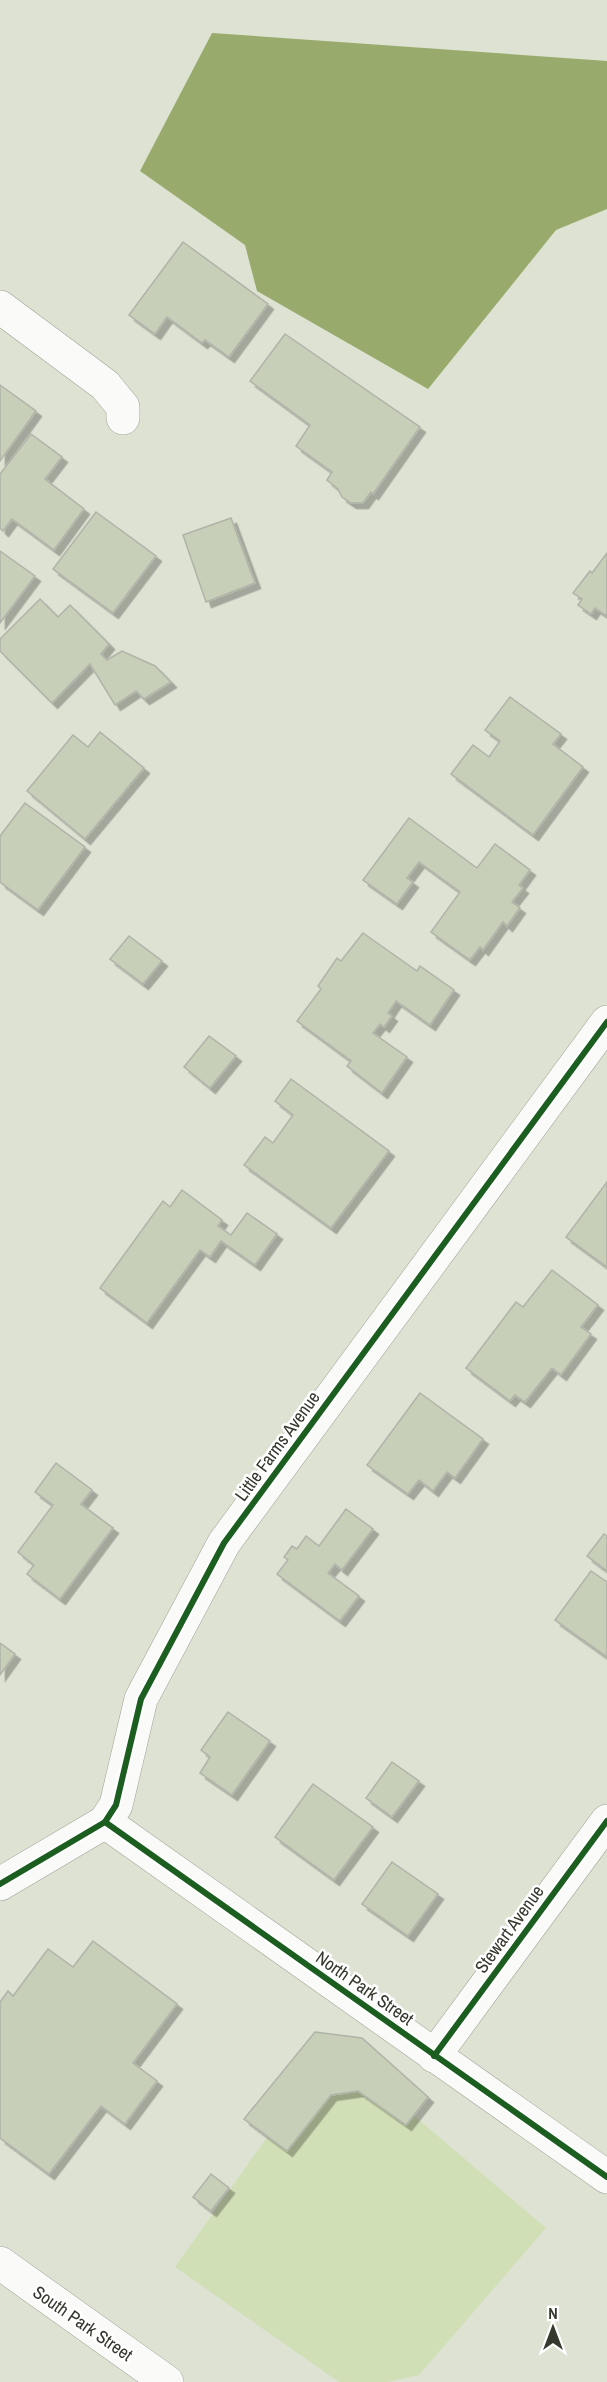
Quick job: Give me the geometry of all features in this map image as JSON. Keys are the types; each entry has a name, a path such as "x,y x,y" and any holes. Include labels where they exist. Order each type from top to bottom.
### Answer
{"street":[{"path":"0,307 105,385 123,407 123,418"},
{"name":"Little Farms Avenue","path":"105,1822 116,1805 141,1699 224,1543 607,1022"},
{"name":"Stewart Avenue","path":"434,2056 607,1821"},
{"path":"0,1884 105,1822"},
{"name":"North Park Street","path":"105,1822 607,2177"},
{"name":"South Park Street","path":"0,2264 167,2382"}],"shaded area":[{"path":"212,33 607,61 607,209 556,230 428,389 257,291 245,245 140,171"},
{"path":"352,2063 546,2228 419,2375 388,2382 339,2382 175,2267 319,2064"}],"building":[{"path":"183,242 268,304 229,357 205,340 202,343 167,317 155,334 129,315"},
{"path":"285,334 420,427 373,494 371,492 363,503 351,503 342,497 338,489 327,480 332,472 296,446 310,425 250,381"},
{"path":"0,385 36,411 0,461"},
{"path":"31,434 62,457 45,479 84,509 54,550 12,519 3,531 0,528 0,474"},
{"path":"96,512 156,556 113,613 53,569"},
{"path":"231,518 255,583 206,602 183,535"},
{"path":"0,551 35,576 0,623"},
{"path":"607,553 607,616 595,608 591,614 578,605 582,599 573,593"},
{"path":"40,599 58,617 70,605 109,644 101,654 107,660 122,651 155,666 171,682 144,699 136,691 115,705 90,664 52,703 0,651 0,639"},
{"path":"510,697 561,734 553,744 583,767 533,835 451,774 473,745 489,757 500,741 485,730"},
{"path":"100,732 144,768 85,839 27,791 73,735 88,747"},
{"path":"25,803 85,847 38,910 0,882 0,836"},
{"path":"409,818 477,868 495,844 530,870 519,885 523,888 512,902 520,908 507,926 503,922 483,950 480,947 470,960 431,932 460,892 419,862 407,878 413,882 397,904 363,880"},
{"path":"363,933 417,971 420,966 454,990 430,1025 396,1001 388,1013 392,1016 384,1027 380,1024 373,1033 407,1057 382,1093 347,1066 351,1061 297,1021 321,989 318,986 337,958 341,961"},
{"path":"129,936 162,961 143,984 110,959"},
{"path":"209,1036 236,1056 210,1088 184,1067"},
{"path":"291,1079 389,1151 331,1228 244,1165 265,1137 273,1143 293,1115 275,1101"},
{"path":"607,1182 607,1267 566,1237"},
{"path":"182,1190 222,1220 218,1226 231,1235 247,1213 277,1234 255,1265 221,1241 210,1257 200,1250 147,1323 100,1288 163,1201 170,1207"},
{"path":"552,1270 598,1305 581,1327 591,1334 561,1375 552,1368 525,1402 515,1395 510,1401 466,1368 516,1302 523,1307"},
{"path":"420,1393 483,1439 455,1478 447,1472 433,1491 419,1480 408,1494 367,1465"},
{"path":"56,1463 92,1490 81,1504 113,1528 60,1599 27,1574 34,1565 18,1552 53,1505 35,1492"},
{"path":"346,1509 373,1529 342,1570 335,1564 328,1573 359,1596 340,1621 277,1574 288,1560 284,1557 292,1546 297,1549 306,1536 319,1546"},
{"path":"604,1534 607,1536 607,1571 587,1556"},
{"path":"591,1571 607,1582 607,1657 555,1620"},
{"path":"0,1643 15,1654 0,1675"},
{"path":"228,1712 270,1741 232,1795 200,1773 210,1757 201,1750"},
{"path":"392,1762 419,1781 392,1817 366,1798"},
{"path":"313,1784 373,1827 334,1880 275,1837"},
{"path":"392,1862 438,1894 408,1936 362,1904"},
{"path":"93,1941 177,2004 133,2063 157,2081 125,2124 101,2106 49,2174 0,2138 0,2002 8,1991 13,1996 48,1949 73,1967"},
{"path":"315,2032 362,2038 428,2097 406,2125 358,2091 331,2095 287,2151 244,2119"},
{"path":"211,2174 229,2188 211,2211 193,2197"}],"cycle path":[{"path":"0,1884 105,1822 116,1805 141,1699 224,1543 607,1022"},
{"path":"434,2056 607,1821"},
{"path":"105,1822 607,2177"}]}
